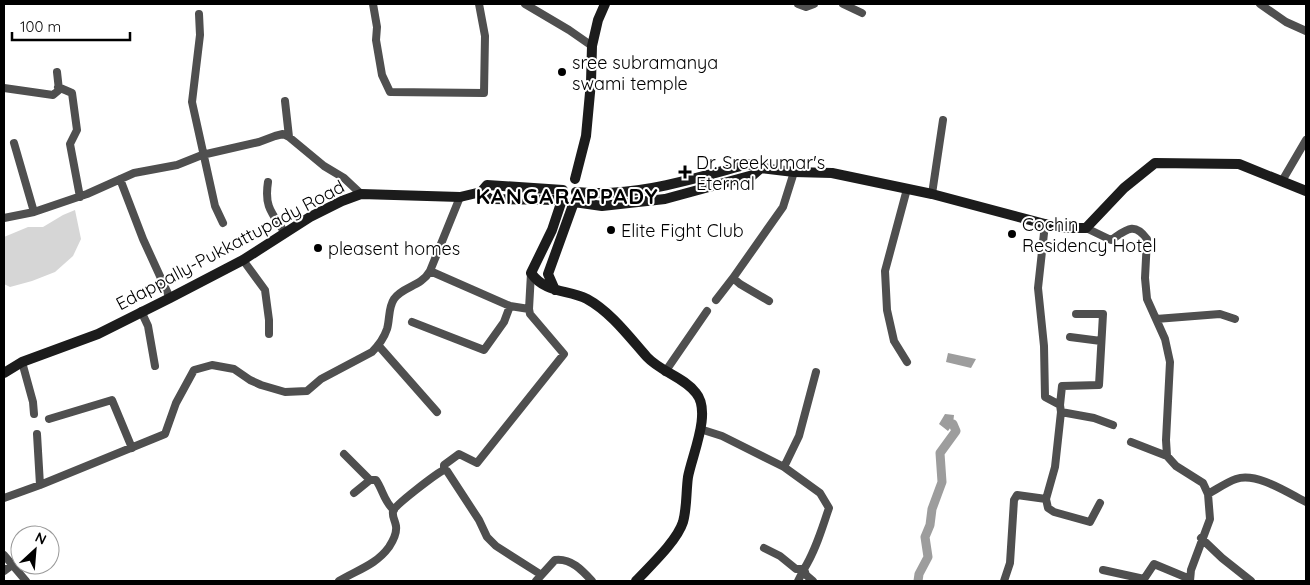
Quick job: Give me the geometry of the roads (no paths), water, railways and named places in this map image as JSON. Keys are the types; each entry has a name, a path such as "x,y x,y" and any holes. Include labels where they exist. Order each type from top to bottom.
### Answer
{"main road":[{"path":"555,290 548,274 586,136 592,46 598,20 606,4"},
{"path":"1086,228 1124,188 1154,163 1239,164 1306,191"},
{"name":"Edappally-Pukkattupady Road","path":"4,373 22,362 98,334 170,298 243,260 310,217 361,194 460,196 481,192 490,199 570,193 602,206 665,199 753,175 761,168 794,172 832,173 932,194 1045,224 1067,228 1086,228"},
{"path":"570,193 531,272 536,281 555,290 587,299 601,309 652,362 683,382 696,393 702,405 700,429 689,474 682,522 668,545 636,581"}],"street":[{"path":"373,4 382,76 390,92 484,93 485,36 479,4"},
{"path":"525,4 592,46"},
{"path":"798,4 806,7 814,4"},
{"path":"843,4 862,13"},
{"path":"1260,4 1286,22 1306,31"},
{"path":"199,14 200,35 192,102 202,155 215,206 223,223"},
{"path":"4,88 53,95 59,90 57,72"},
{"path":"58,87 72,93 77,130 70,144 80,197"},
{"path":"285,101 289,137"},
{"path":"932,194 942,120"},
{"path":"4,218 34,212 80,197 134,173 177,165 202,155 259,142 283,134 324,166 344,178 361,194"},
{"path":"1282,181 1306,140"},
{"path":"14,143 34,212"},
{"path":"716,300 783,207 794,172"},
{"path":"120,179 143,239 170,298"},
{"path":"268,182 266,201 270,211 285,233"},
{"path":"907,189 885,272 887,310 894,341 907,362"},
{"path":"4,498 166,434 176,403 194,370 212,365 234,369 261,385 285,392 307,391 321,379 372,352 378,346 387,329 394,298 425,279 460,196"},
{"path":"1045,224 1038,288 1044,346 1045,397 1061,409 1113,425"},
{"path":"1086,228 1111,240 1127,229 1134,228 1142,232 1147,239 1145,278 1147,299 1165,339 1170,362 1166,440 1168,456"},
{"path":"243,260 265,290 269,334"},
{"path":"430,270 510,306 528,309"},
{"path":"339,581 369,566 382,556 396,534 393,517 396,507 459,454 477,462 564,354 530,314 528,309 531,272"},
{"path":"733,278 768,301"},
{"path":"412,322 484,350 504,322 510,306"},
{"path":"142,311 148,326 155,366"},
{"path":"665,372 707,311"},
{"path":"1076,314 1103,314 1098,385 1062,386 1055,467 1046,499 1048,508 1054,512 1090,522 1100,503"},
{"path":"1156,318 1220,314 1236,319"},
{"path":"1070,337 1101,341"},
{"path":"378,346 437,412"},
{"path":"22,362 33,402 34,414"},
{"path":"784,467 799,436 816,372"},
{"path":"49,419 112,400 132,448"},
{"path":"700,429 722,436 784,467 820,493 829,508 814,552 798,581"},
{"path":"37,434 40,485"},
{"path":"1103,570 1144,579 1154,564 1190,580 1191,570 1210,519 1208,494 1203,483 1176,466 1168,456 1131,442"},
{"path":"344,454 370,480"},
{"path":"446,465 447,471 479,520 486,537 496,546 538,578 555,560 563,559 581,569 592,581"},
{"path":"1208,494 1236,479 1247,477 1266,482 1306,502"},
{"path":"354,493 370,480 376,480 386,504 394,510"},
{"path":"1004,581 1010,563 1014,500 1017,495 1046,499"},
{"path":"1202,538 1222,558 1251,581"},
{"path":"764,548 780,556 796,569 804,568"},
{"path":"804,568 806,575 813,581"}],"waterway":[{"path":"918,581 919,574 928,557 925,537 930,525 932,509 942,482 940,453 956,431 953,424"}],"place":[{"name":"sree subramanya swami temple","path":"562,72"},
{"name":"Dr. Sreekumar's Eternal","path":"685,172"},
{"name":"Elite Fight Club","path":"611,230"},
{"name":"Cochin Residency Hotel","path":"1012,234"},
{"name":"pleasent homes","path":"318,248"}],"district":[{"name":"KANGARAPPADY","path":"567,196"}]}
